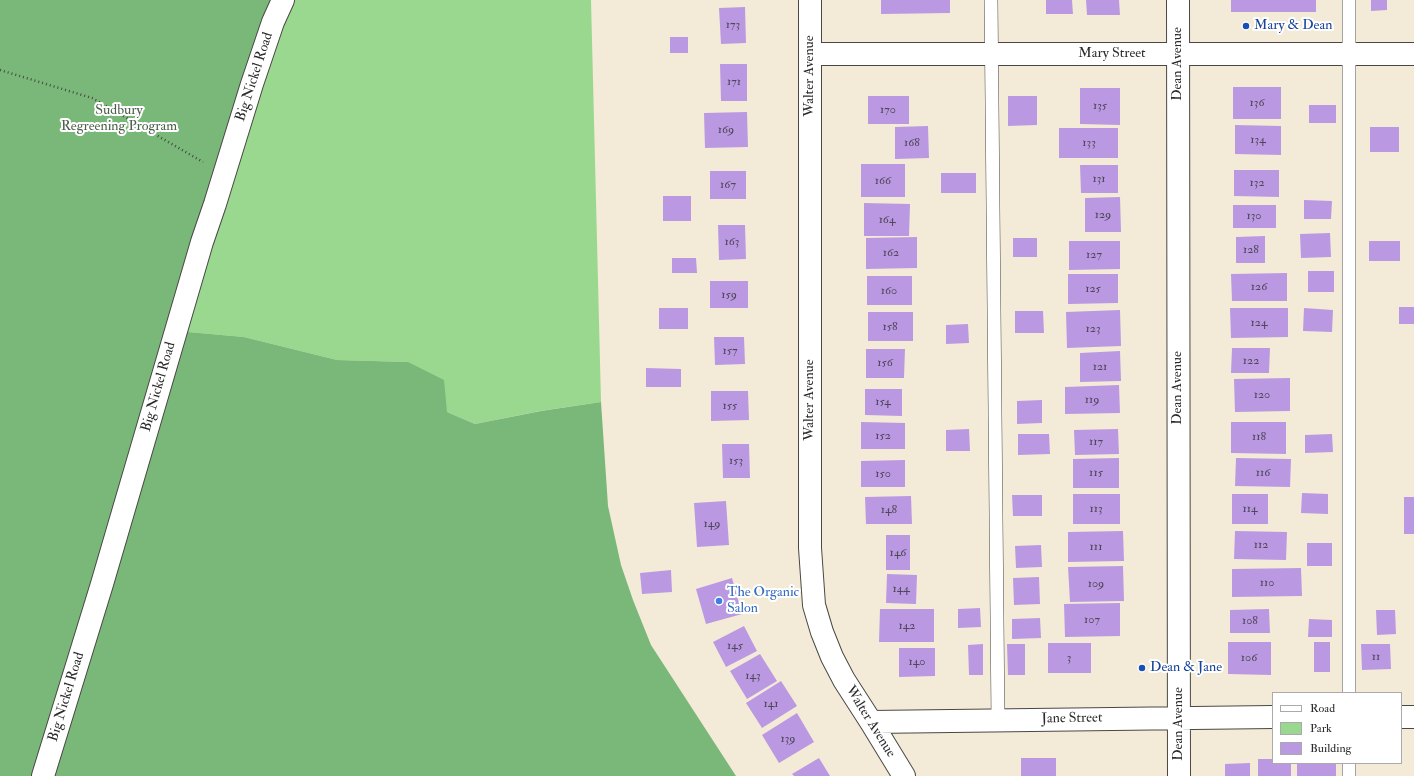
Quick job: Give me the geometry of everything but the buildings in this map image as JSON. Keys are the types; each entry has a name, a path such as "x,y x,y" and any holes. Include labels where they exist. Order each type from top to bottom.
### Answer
{"street":[{"name":"Big Nickel Road","path":"44,776 102,584 177,324 268,36 283,0"},
{"name":"Walter Avenue","path":"810,0 810,548 814,605 822,632 832,657 844,680 904,776"},
{"name":"Dean Avenue","path":"1178,0 1179,776"},
{"name":"Mary Street","path":"810,54 1414,54"},
{"name":"Jane Street","path":"871,722 1272,717"},
{"path":"1402,717 1414,717"}],"lane":[{"path":"991,0 998,720"},
{"path":"1348,692 1349,0"},
{"path":"1349,764 1349,776"}],"path":[{"path":"0,70 92,98 224,175"}],"green space":[{"name":"Sudbury Regreening Program","path":"0,0 285,0 177,331 244,337 337,360 408,362 444,380 447,412 475,424 541,411 601,402 608,506 621,565 633,600 651,645 736,776 0,776"},
{"path":"285,0 591,0 601,402 540,411 475,424 447,412 408,362 337,360 244,337 177,331"}],"place":[{"name":"Mary & Dean","path":"1246,26"},
{"name":"The Organic Salon","path":"719,601"},
{"name":"Dean & Jane","path":"1142,668"}]}
